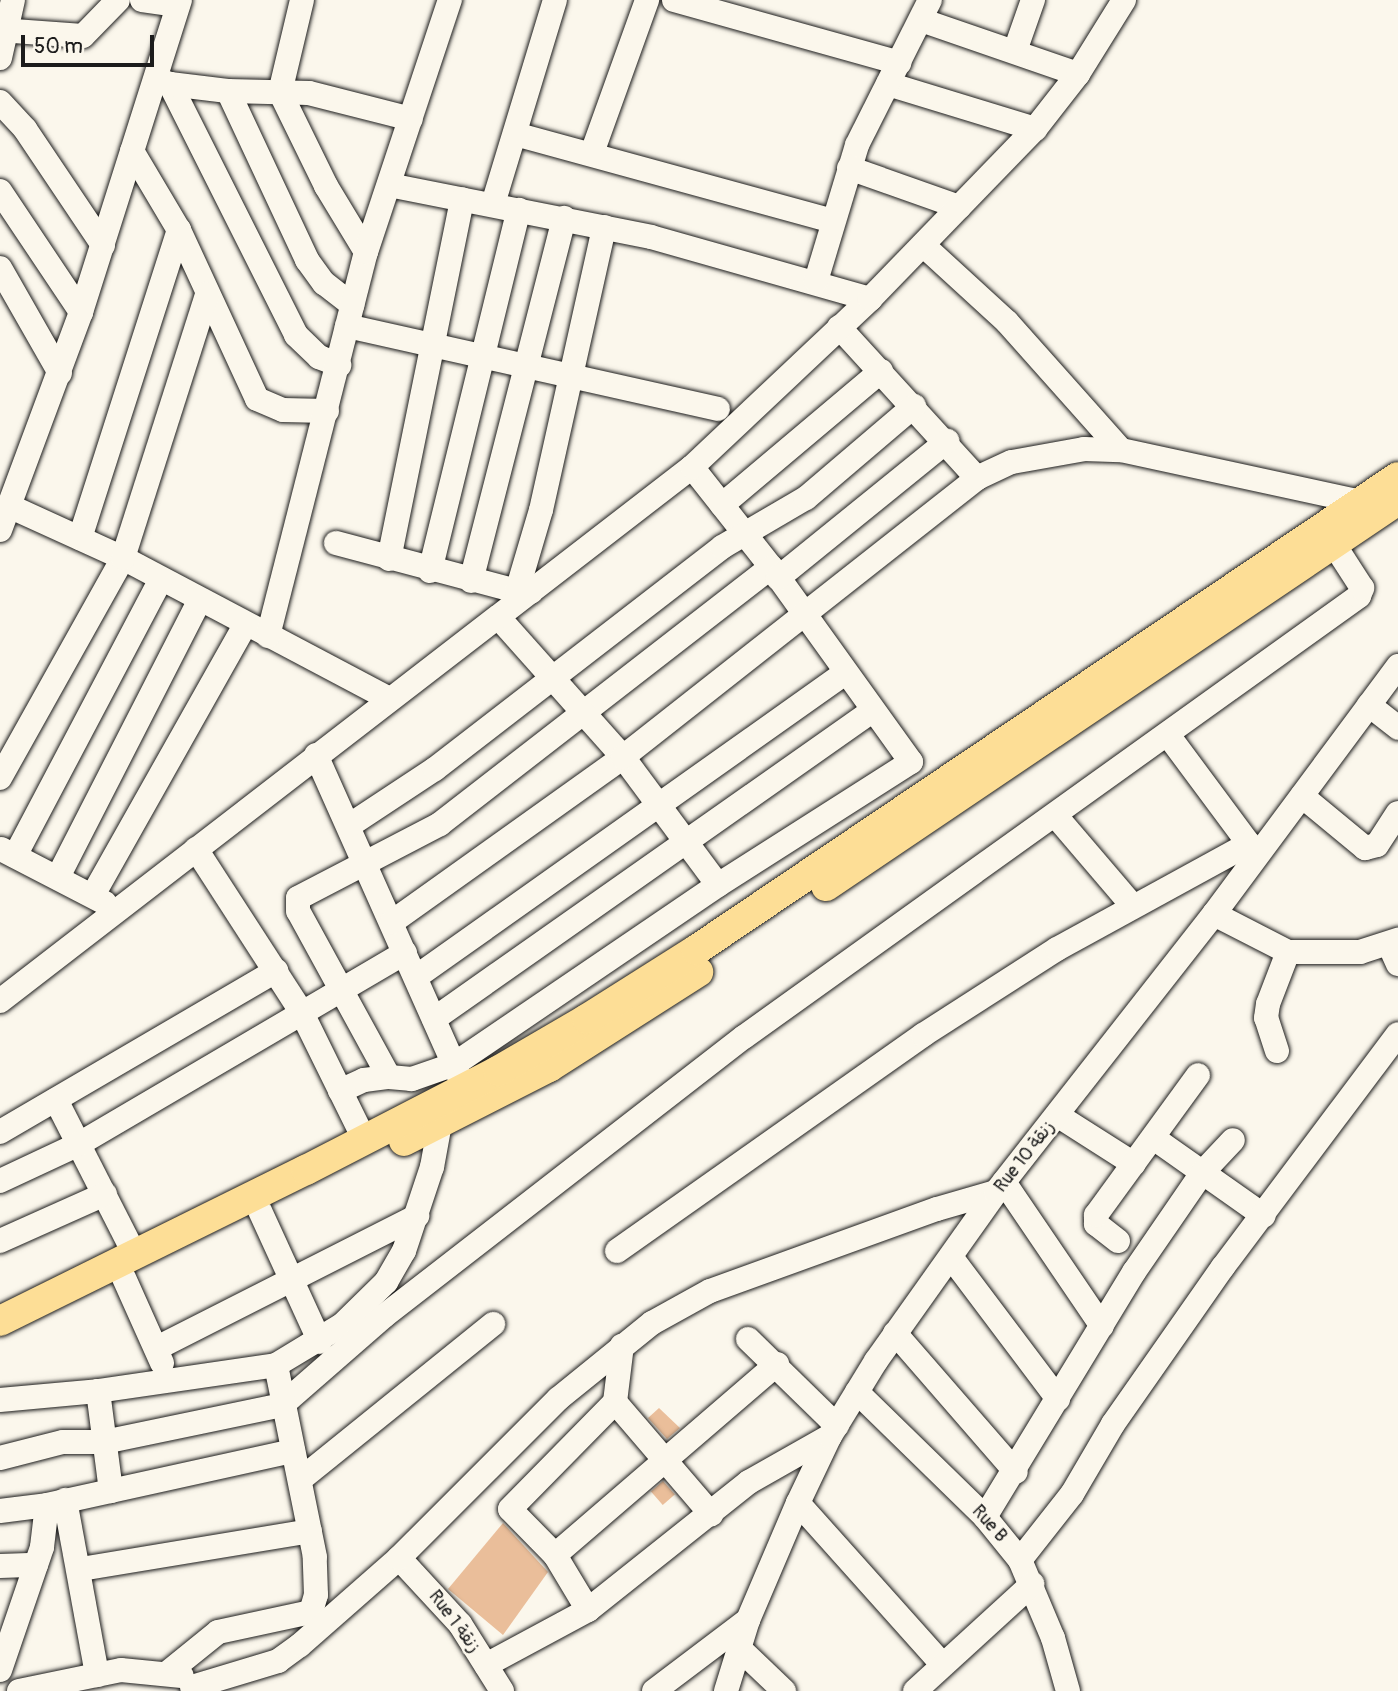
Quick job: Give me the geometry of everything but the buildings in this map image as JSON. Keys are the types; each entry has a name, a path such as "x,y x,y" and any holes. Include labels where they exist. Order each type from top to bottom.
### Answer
{"main road":[{"path":"1327,534 1357,501 1398,477"},
{"path":"130,1266 364,1139 636,1013 1327,534 1398,500"},
{"path":"1,1322 260,1211 455,1097"}],"street":[{"path":"0,58 3,30 13,0"},
{"path":"3,30 83,36 118,0"},
{"path":"0,530 60,373 132,151 163,81 179,3 142,0"},
{"path":"302,0 279,92 326,186 366,252"},
{"path":"268,636 366,252 450,0"},
{"path":"493,204 555,0"},
{"path":"592,153 647,0"},
{"path":"674,0 894,74 1035,129"},
{"path":"1015,51 1033,0"},
{"path":"0,1001 316,755 499,618 524,592 692,467 870,299 1035,129 1078,74 1124,0"},
{"path":"816,281 849,168 925,10 1015,51 1078,74"},
{"path":"163,81 228,91 331,97 411,119"},
{"path":"163,81 296,335 319,357 339,365"},
{"path":"228,91 307,260 350,316 433,344 718,409"},
{"path":"0,102 25,129 103,245"},
{"path":"515,134 832,221"},
{"path":"132,151 179,230 257,399 283,410 327,411"},
{"path":"849,168 960,207"},
{"path":"389,185 604,227 816,281 870,299"},
{"path":"0,191 81,312"},
{"path":"389,559 462,199"},
{"path":"430,571 519,210"},
{"path":"471,581 564,218"},
{"path":"524,592 604,227"},
{"path":"80,538 179,230"},
{"path":"923,245 1007,322 1121,450"},
{"path":"0,268 60,373"},
{"path":"0,778 123,558 208,294"},
{"path":"839,327 947,441 978,478"},
{"path":"722,505 881,371"},
{"path":"350,825 415,784 745,533 806,498 914,406"},
{"path":"389,1077 297,901 365,861 440,824 579,712 774,572 947,441"},
{"path":"393,922 623,758 806,617 978,478 1012,462 1084,449 1121,450 1357,501"},
{"path":"455,1097 718,885 908,768 909,754 872,711 774,572 692,467"},
{"path":"9,506 123,558 389,699"},
{"path":"0,1458 62,1442 104,1442 282,1405 393,1310 744,1037 1359,596 1362,588 1327,534"},
{"path":"336,543 430,571 524,592"},
{"path":"117,911 93,895 7,852 160,579"},
{"path":"58,877 200,600"},
{"path":"499,618 579,712 623,758 688,841 718,885"},
{"path":"93,895 245,625"},
{"name":"Rue 10 زنقة","path":"726,1691 748,1620 798,1503 833,1431 895,1333 1000,1187 1214,914 1253,850 1302,796 1398,666"},
{"path":"416,977 845,673"},
{"path":"1369,705 1398,728"},
{"path":"434,1018 872,711"},
{"path":"617,1251 923,1035 1132,905 1253,850 1168,735"},
{"path":"0,1400 169,1383 276,1365 320,1342 386,1282 417,1216 455,1097 434,1018 350,825 316,755"},
{"path":"1302,796 1365,848 1377,845 1398,813"},
{"path":"1055,815 1132,905"},
{"path":"196,849 301,1011 364,1139"},
{"path":"1214,914 1288,952 1395,950"},
{"path":"1277,1051 1266,1018 1268,1004 1288,952"},
{"path":"0,1181 79,1144 301,1011 405,953"},
{"path":"0,1132 276,971"},
{"path":"1020,1560 1072,1494 1113,1424 1398,1034"},
{"path":"1118,1241 1096,1224 1096,1215 1155,1139 1199,1075"},
{"path":"340,1091 364,1080 389,1077 412,1079 455,1097"},
{"path":"56,1100 105,1194 169,1383"},
{"path":"1057,1115 1134,1164"},
{"path":"1155,1139 1264,1216"},
{"path":"985,1517 1016,1472 1102,1326 1202,1173 1233,1140"},
{"path":"192,1687 278,1661 330,1621 399,1558 558,1399 622,1345 710,1291 1000,1187 1102,1326"},
{"path":"0,1241 105,1194"},
{"path":"260,1211 320,1342"},
{"path":"157,1348 294,1282 417,1216"},
{"path":"951,1257 1058,1399"},
{"path":"301,1479 493,1324"},
{"path":"895,1333 1016,1472"},
{"path":"486,1665 588,1610 749,1482 833,1431 777,1364 748,1339"},
{"path":"588,1610 555,1555 510,1509 615,1402 622,1345"},
{"path":"555,1555 777,1364"},
{"path":"166,1674 218,1632 311,1612 316,1594 310,1531 301,1479 282,1405 276,1365"},
{"path":"98,1391 111,1491"},
{"name":"Rue B","path":"857,1392 985,1517 1020,1560 1032,1584 1068,1691"},
{"path":"615,1402 711,1514"},
{"path":"0,1511 56,1503 293,1451"},
{"path":"1,1660 9,1610 36,1565 56,1503"},
{"path":"56,1503 81,1570 113,1679"},
{"path":"798,1503 943,1665"},
{"path":"81,1570 310,1531"},
{"name":"Rue 1 زنقة","path":"399,1558 460,1624 502,1691"},
{"path":"0,1566 36,1565"},
{"path":"915,1691 1032,1584"},
{"path":"654,1691 748,1620"},
{"path":"740,1649 784,1691"},
{"path":"19,1691 166,1674 221,1680"}]}
